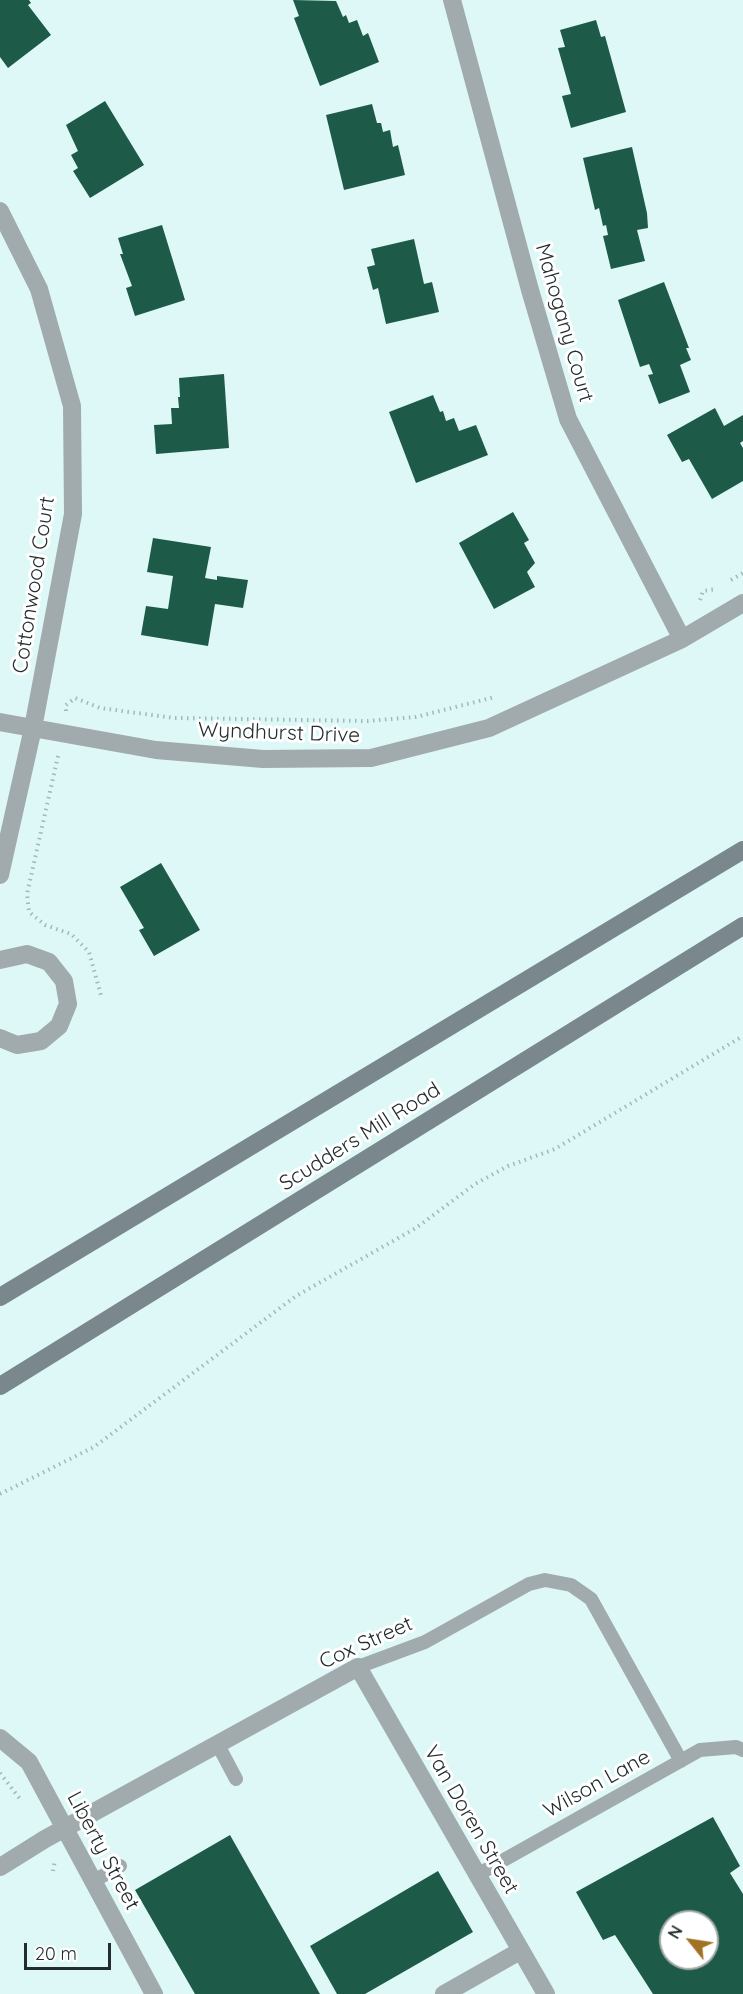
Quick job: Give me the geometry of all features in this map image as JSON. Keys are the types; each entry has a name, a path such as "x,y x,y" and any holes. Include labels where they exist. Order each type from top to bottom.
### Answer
{"main road":[{"path":"0,1297 743,850"},
{"name":"Scudders Mill Road","path":"0,1386 743,926"}],"street":[{"name":"Mahogany Court","path":"452,0 530,290 568,419 682,639"},
{"name":"Cottonwood Court","path":"0,211 39,289 72,406 73,514 33,728 0,875"},
{"name":"Wyndhurst Drive","path":"0,722 156,750 263,759 371,758 489,728 682,639 743,603"},
{"path":"0,1038 17,1045 41,1041 59,1026 68,1004 64,981 49,962 27,954 1,956"},
{"name":"Cox Street","path":"0,1867 358,1667"},
{"name":"Van Doren Street","path":"358,1667 546,1994"},
{"name":"Liberty Street","path":"0,1738 29,1762 154,1994"},
{"path":"444,1994 520,1951"}],"lane":[{"name":"Cox Street","path":"358,1667 425,1642 529,1584 545,1580 571,1585 591,1599 681,1761"},
{"path":"218,1745 236,1779"},
{"name":"Wilson Lane","path":"477,1875 700,1750 736,1747 743,1750"},
{"path":"92,1882 120,1866"}],"path":[{"path":"0,1494 94,1447 296,1296 416,1228 475,1184 508,1166 555,1149 743,1035"}],"building":[{"path":"0,0 29,0 31,3 28,5 51,35 8,68 0,57"},
{"path":"293,0 336,1 343,17 346,15 349,23 357,20 363,36 368,33 379,62 320,86 294,18 299,16"},
{"path":"596,20 601,37 605,36 626,112 571,128 562,96 571,94 558,48 565,47 560,30"},
{"path":"105,101 144,165 90,198 73,171 78,168 71,155 78,151 66,125"},
{"path":"372,104 377,123 381,123 383,132 390,130 393,147 398,145 405,175 344,190 326,115"},
{"path":"632,147 647,213 648,228 637,230 645,261 611,269 603,236 608,235 606,225 603,226 599,208 595,210 583,158"},
{"path":"162,225 185,300 135,316 126,288 132,286 120,254 123,254 118,238"},
{"path":"414,239 424,284 432,282 439,312 386,324 378,288 373,290 367,267 375,265 371,249"},
{"path":"664,282 689,348 686,348 691,360 680,365 690,392 659,404 648,375 653,374 649,364 640,367 618,300"},
{"path":"224,374 229,448 156,454 154,425 172,424 171,408 179,408 179,378"},
{"path":"433,395 446,421 454,418 459,431 476,425 488,455 416,483 389,412"},
{"path":"715,408 724,426 743,415 743,441 740,443 743,448 743,481 712,499 689,459 682,462 667,435"},
{"path":"513,512 529,540 524,543 535,563 527,572 535,587 494,609 459,543"},
{"path":"153,538 211,547 205,578 217,580 217,576 248,580 243,608 215,604 208,646 141,635 146,606 168,609 173,576 147,572"},
{"path":"161,863 200,930 154,956 139,930 144,928 120,887"},
{"path":"713,1817 740,1866 730,1873 743,1894 743,1994 653,1994 615,1935 603,1940 576,1892"},
{"path":"230,1835 320,1994 195,1994 135,1890"},
{"path":"438,1871 473,1932 365,1994 337,1994 310,1946"}]}
